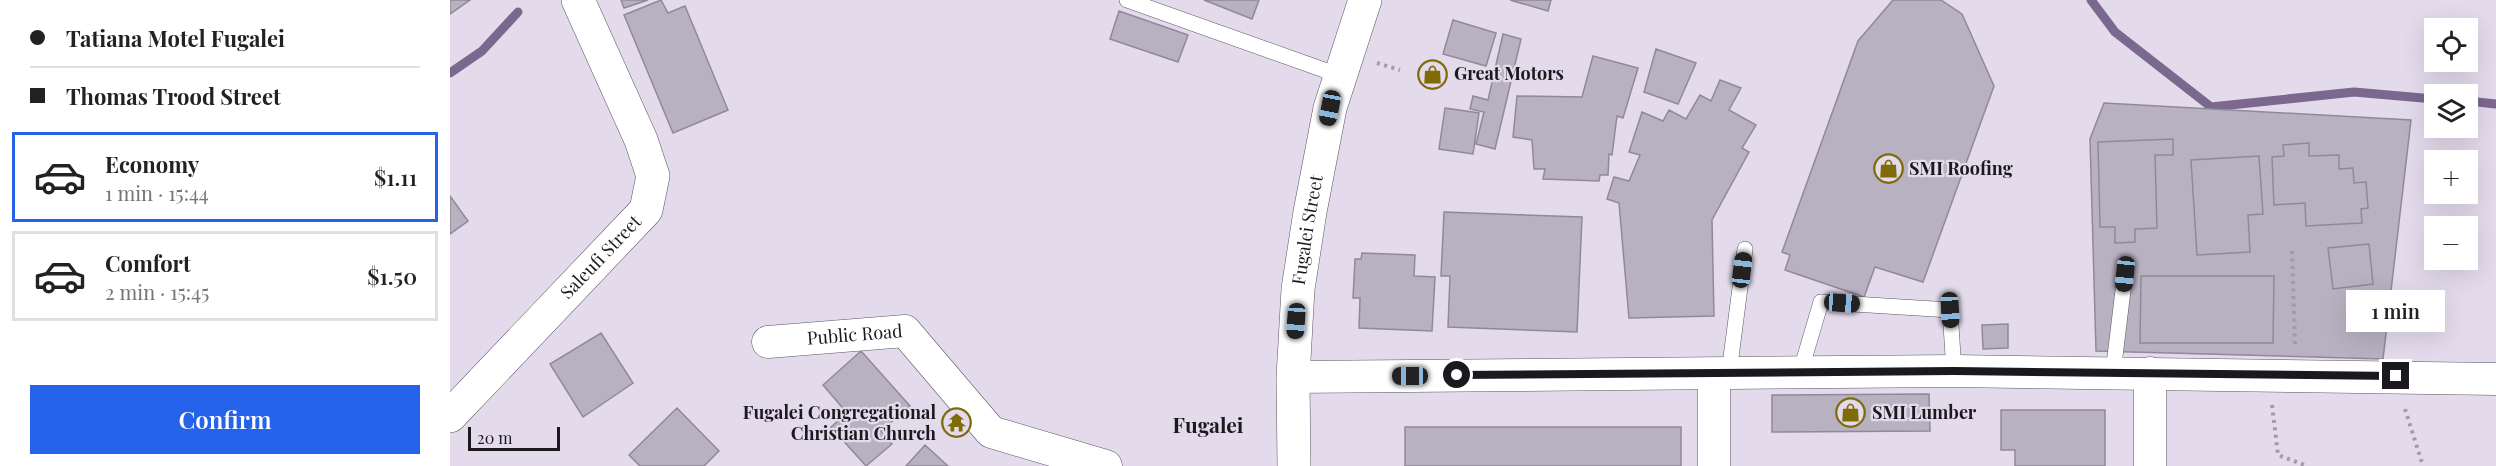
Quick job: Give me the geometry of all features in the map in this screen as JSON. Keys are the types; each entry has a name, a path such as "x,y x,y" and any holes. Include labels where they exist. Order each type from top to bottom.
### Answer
{"main road":[{"name":"Saleufi Street","path":"450,416 646,210 653,176 641,140 578,0"},
{"name":"Fugalei Street","path":"1294,466 1293,377 1298,289 1330,108 1365,0"}],"street":[{"name":"Public Road","path":"768,342 905,331 991,432 1106,466"},
{"path":"1293,377 1954,371 2496,379"},
{"path":"1714,466 1721,373"},
{"path":"2150,373 2150,466"}],"lane":[{"path":"1127,0 1341,76"},
{"path":"1721,373 1745,249"},
{"path":"2114,373 2125,274"},
{"path":"1800,373 1821,302 1950,310 1954,371"}],"path":[{"path":"2292,251 2278,455 2307,466"},
{"path":"2396,376 2423,466"}],"building":[{"path":"450,0 470,0 450,14"},
{"path":"621,0 648,0 624,8"},
{"path":"661,0 668,13 685,6 728,110 673,133 624,15"},
{"path":"1204,0 1259,0 1252,19"},
{"path":"1510,0 1551,0 1548,11"},
{"name":"SMI Roofing","path":"1893,0 1941,0 1962,14 1994,86 1923,282 1875,267 1864,297 1785,270 1790,255 1782,252 1858,41"},
{"path":"1119,11 1188,35 1178,62 1110,39"},
{"path":"1453,20 1496,33 1486,66 1443,54"},
{"path":"1503,34 1521,39 1495,149 1476,144 1484,112 1470,109 1473,96 1488,100"},
{"path":"1656,49 1696,63 1678,104 1644,92"},
{"path":"1593,56 1638,68 1623,118 1617,116 1612,155 1609,154 1608,175 1600,175 1599,181 1543,179 1545,169 1534,169 1532,140 1513,137 1517,96 1582,97"},
{"path":"1720,80 1741,88 1729,110 1756,125 1742,148 1749,152 1712,220 1714,316 1629,318 1619,203 1607,199 1614,177 1629,181 1640,155 1629,152 1642,112 1663,121 1669,110 1686,119 1700,95 1711,101"},
{"path":"2104,103 2411,120 2383,359 2096,351 2090,139"},
{"path":"1445,108 1479,113 1473,154 1439,149"},
{"path":"2173,139 2173,155 2155,155 2157,228 2135,229 2135,242 2115,243 2115,227 2100,227 2098,142"},
{"path":"2309,143 2309,156 2339,155 2339,169 2353,168 2354,183 2366,182 2368,208 2361,209 2362,223 2306,226 2305,203 2274,205 2272,157 2284,156 2283,145"},
{"path":"2259,156 2263,214 2248,215 2250,252 2197,255 2191,160"},
{"path":"450,196 468,221 450,234"},
{"path":"1444,212 1582,217 1577,332 1448,327 1450,276 1441,276"},
{"path":"2369,244 2373,284 2333,289 2328,248"},
{"path":"1362,253 1415,255 1414,276 1435,277 1432,331 1359,328 1360,298 1353,298 1355,259 1361,259"},
{"path":"2141,276 2274,276 2273,343 2140,343"},
{"path":"2008,324 2008,348 1983,349 1982,325"},
{"path":"601,333 633,383 583,417 550,364"},
{"path":"861,351 910,406 881,431 892,444 866,466 831,427 847,413 823,385"},
{"name":"SMI Lumber","path":"1929,394 1930,431 1772,432 1772,395"},
{"path":"677,408 719,451 704,466 640,466 629,455"},
{"name":"SMI Lumber","path":"2001,410 2105,410 2105,466 2015,466 2015,450 2001,450"},
{"path":"1405,427 1681,427 1681,466 1405,466"},
{"path":"925,445 948,466 906,466"}],"waterway":[{"path":"2091,0 2115,32 2211,107 2354,92 2424,98"},
{"path":"450,73 482,51 518,12"},
{"path":"2478,102 2496,104"}],"place":[{"name":"Great Motors","path":"1433,74"},
{"name":"SMI Roofing","path":"1888,169"},
{"name":"SMI Lumber","path":"1851,413"},
{"name":"Fugalei Congregational Christian Church","path":"957,423"}],"district":[{"name":"Fugalei","path":"1208,426"}],"route":[{"path":"1457,375 1954,371 2396,376"}]}
